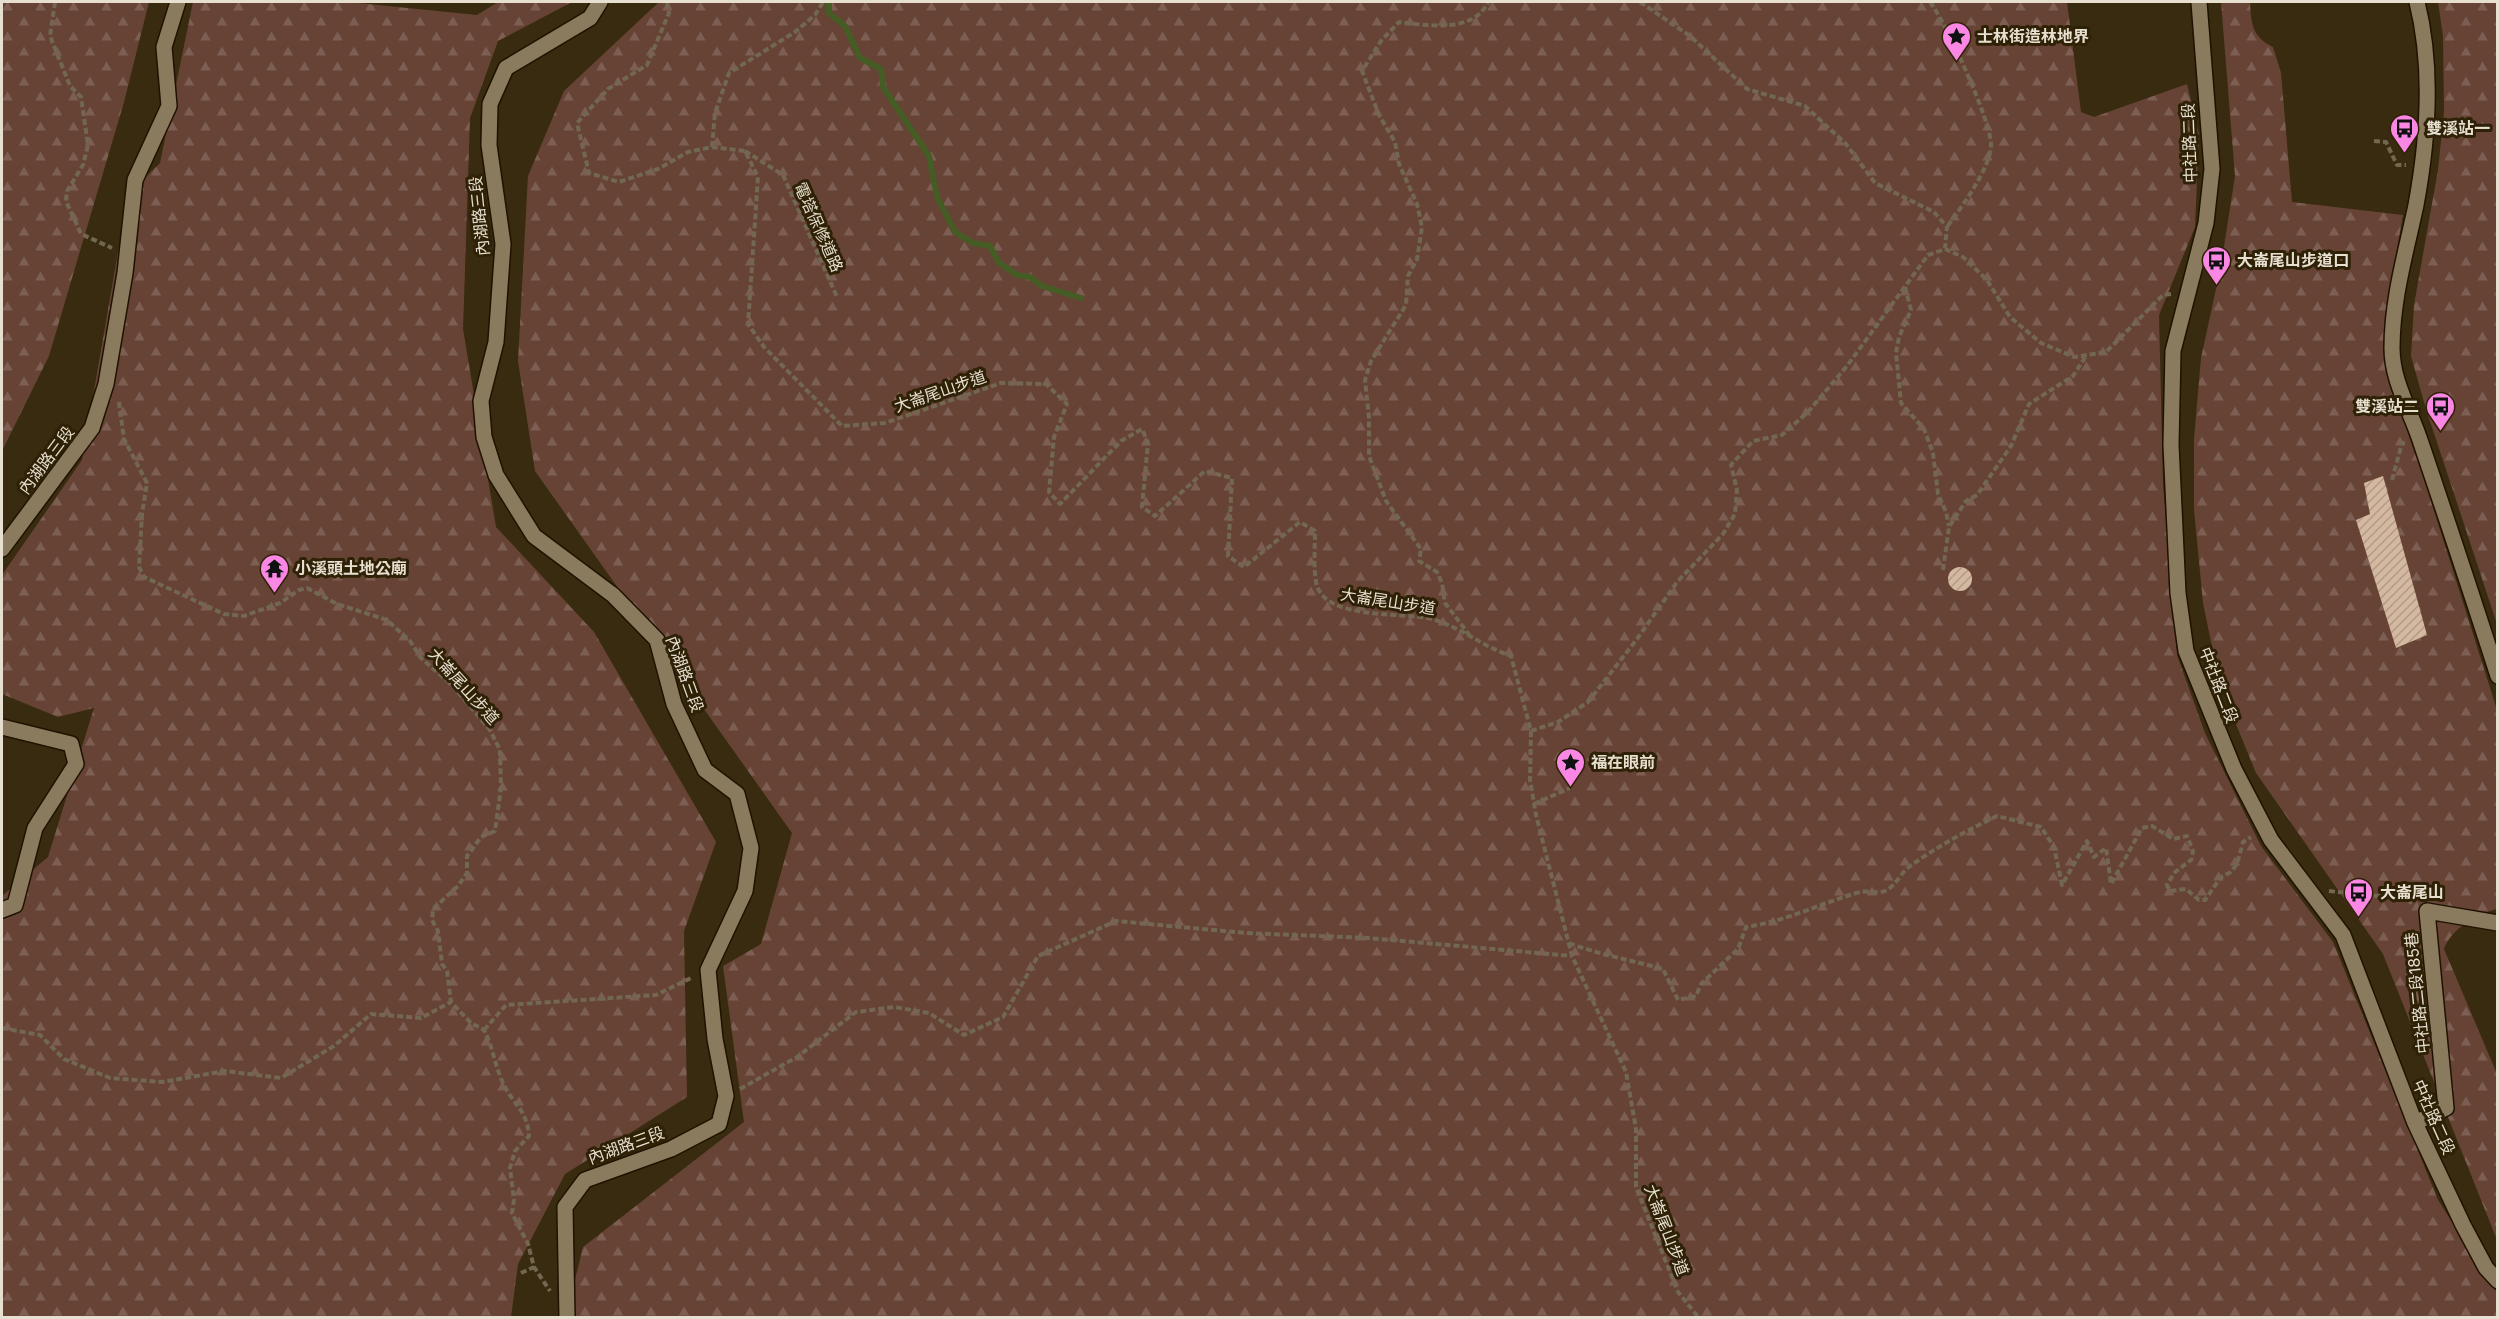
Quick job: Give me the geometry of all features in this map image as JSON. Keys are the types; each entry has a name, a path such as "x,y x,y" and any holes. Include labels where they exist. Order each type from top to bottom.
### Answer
{"street":[{"name":"內湖路三段","path":"2,549 92,428 106,384 124,273 135,180 170,106 164,47 178,2"},
{"name":"內湖路三段","path":"567,1317 565,1207 585,1180 671,1149 719,1124 726,1096 715,1039 708,970 745,891 751,848 737,794 705,770 674,704 657,640 613,595 534,536 496,475 484,437 481,401 496,342 502,244 489,145 490,104 506,68 590,18 600,2"},
{"name":"中社路二段","path":"2199,2 2211,169 2206,223 2173,351 2171,445 2178,593 2186,651 2234,769 2269,837 2343,935 2415,1123 2463,1225 2486,1268 2498,1281"},
{"path":"2417,2 2423,26 2426,80 2421,167 2393,314 2392,351 2397,382 2420,439 2498,676"},
{"path":"2,727 71,744 76,764 35,828 15,905 2,910"},
{"name":"中社路二段185巷","path":"2415,1123 2446,1108 2427,911 2498,923"}],"path":[{"path":"55,2 50,36 70,86 81,98 88,145 83,165 67,191 66,201 81,234 109,245 119,257 124,273"},
{"path":"667,2 669,13 647,65 609,88 577,123 590,173 619,182 658,169 688,152 712,147 745,151"},
{"path":"712,147 715,113 729,73 795,32 815,15 823,2"},
{"path":"1472,639 1445,603 1442,583 1437,572 1419,561 1421,549 1386,501 1369,456 1365,380 1371,361 1406,305 1408,276 1417,259 1422,227 1417,204 1399,164 1395,142 1379,115 1362,71 1381,41 1399,22 1457,24 1473,17 1488,2"},
{"path":"1640,2 1690,36 1747,89 1805,106 1846,144 1875,183 1934,212 1947,227"},
{"path":"1930,2 1941,17 1983,110 1991,147 1975,187 1947,227 1945,249"},
{"path":"2374,141 2386,142 2397,165 2421,167"},
{"name":"大崙尾山步道","path":"745,151 758,177 748,324 764,347 842,426 885,423 919,409 1001,383 1046,384 1067,404 1054,437 1049,492 1060,504 1121,441 1142,429 1148,443 1142,507 1155,516 1205,471 1232,478 1228,556 1244,567 1300,522 1315,531 1317,587 1331,604 1371,614 1415,615 1449,624 1472,639 1511,656 1532,731 1530,780 1534,804 1572,956 1626,1072 1636,1129 1636,1187 1678,1292 1699,1317"},
{"name":"電塔保修道路","path":"745,151 783,175 837,297"},
{"path":"1532,731 1558,722 1588,702 1637,639 1677,582 1723,534 1735,514 1737,490 1731,465 1753,441 1782,435 1808,412 1847,366 1928,255 1945,249 1963,257 1987,280 2010,317 2041,343 2074,357 2106,352 2163,295 2187,293"},
{"path":"1905,286 1911,310 1899,337 1896,353 1901,403 1924,429 1933,453 1938,494 1946,512 1949,527 1943,570"},
{"path":"1949,527 1966,501 1977,495 2011,446 2029,404 2073,376 2087,355"},
{"name":"大崙尾山步道","path":"119,411 124,439 147,483 142,514 139,567 144,577 224,614 244,616 280,603 298,590 307,588 337,604 387,620 410,641 422,658 452,685 490,730 500,750 501,788 495,831 481,837 467,856 467,873 458,886 433,909 432,920 438,932 442,964 447,971 451,1002"},
{"path":"2392,480 2402,444 2420,439"},
{"path":"1534,804 1570,788"},
{"path":"1569,943 1602,956 1663,969 1678,1000 1696,996 1701,984 1738,949 1746,927 1801,915 1812,908 1821,907 1863,891 1872,893 1887,890 1907,868 1963,832 1996,816 2041,827 2054,847 2062,885 2087,842 2094,857 2106,848 2111,884 2142,828 2152,826 2173,839 2187,836 2193,851 2191,860 2174,873 2167,885 2170,891 2186,889 2199,900 2205,900 2221,877 2231,872 2237,864 2243,842 2248,837 2269,837"},
{"path":"2310,889 2404,899 2427,911"},
{"path":"726,1096 797,1057 856,1012 894,1007 929,1013 964,1035 1003,1017 1038,956 1116,921 1246,933 1368,938 1572,956"},
{"path":"484,1030 506,1005 656,995 708,970"},
{"path":"2,1028 40,1035 64,1059 110,1078 162,1082 225,1071 281,1078 334,1046 371,1014 420,1018 451,1002 471,1023 484,1030 503,1084 523,1111 528,1122 529,1136 515,1151 510,1168 514,1200 512,1213 534,1266 567,1317"},
{"path":"521,1273 534,1266"}],"green space":[{"path":"2,2 149,2 124,102 49,356 2,451"},
{"path":"193,2 348,2 477,15 498,2 572,2 498,41 470,118 463,329 496,527 594,632 716,842 684,931 687,1097 565,1174 518,1264 511,1317 2,1317 2,896 48,857 94,708 58,717 2,694 2,575 82,460 128,194 160,163"},
{"path":"659,2 2067,2 2081,112 2094,117 2187,84 2199,134 2195,227 2159,315 2163,485 2177,655 2205,733 2261,846 2333,942 2438,1200 2497,1293 2497,1317 566,1317 583,1247 744,1122 723,966 761,944 792,833 535,471 518,361 528,176 564,91"},
{"path":"2221,2 2250,2 2254,29 2261,39 2273,47 2281,73 2292,202 2403,215 2387,306 2385,368 2424,479 2497,710 2497,909 2466,923 2452,935 2444,949 2497,1074 2497,1240 2383,954 2256,773 2220,685 2203,603 2194,509 2194,439 2201,358 2221,266 2235,176"},
{"path":"2438,2 2497,2 2497,624 2426,409 2411,356 2414,305 2438,170 2444,112 2443,36"}],"building":[{"path":"2383,476 2427,635 2396,648 2356,520 2370,514 2364,483"},
{"path":"1960,567 1968,571 1972,579 1968,587 1960,591 1952,587 1948,579 1952,571"}],"waterway":[{"path":"829,2 829,13 845,26 860,58 881,69 883,87 929,156 937,197 955,232 973,243 990,246 999,263 1017,275 1030,277 1042,286 1081,298"}],"place":[{"name":"士林街造林地界","path":"1956,62"},
{"name":"雙溪站一","path":"2405,154"},
{"name":"大崙尾山步道口","path":"2216,286"},
{"name":"雙溪站二","path":"2440,432"},
{"name":"小溪頭土地公廟","path":"274,594"},
{"name":"福在眼前","path":"1570,788"},
{"name":"大崙尾山","path":"2359,918"}]}
